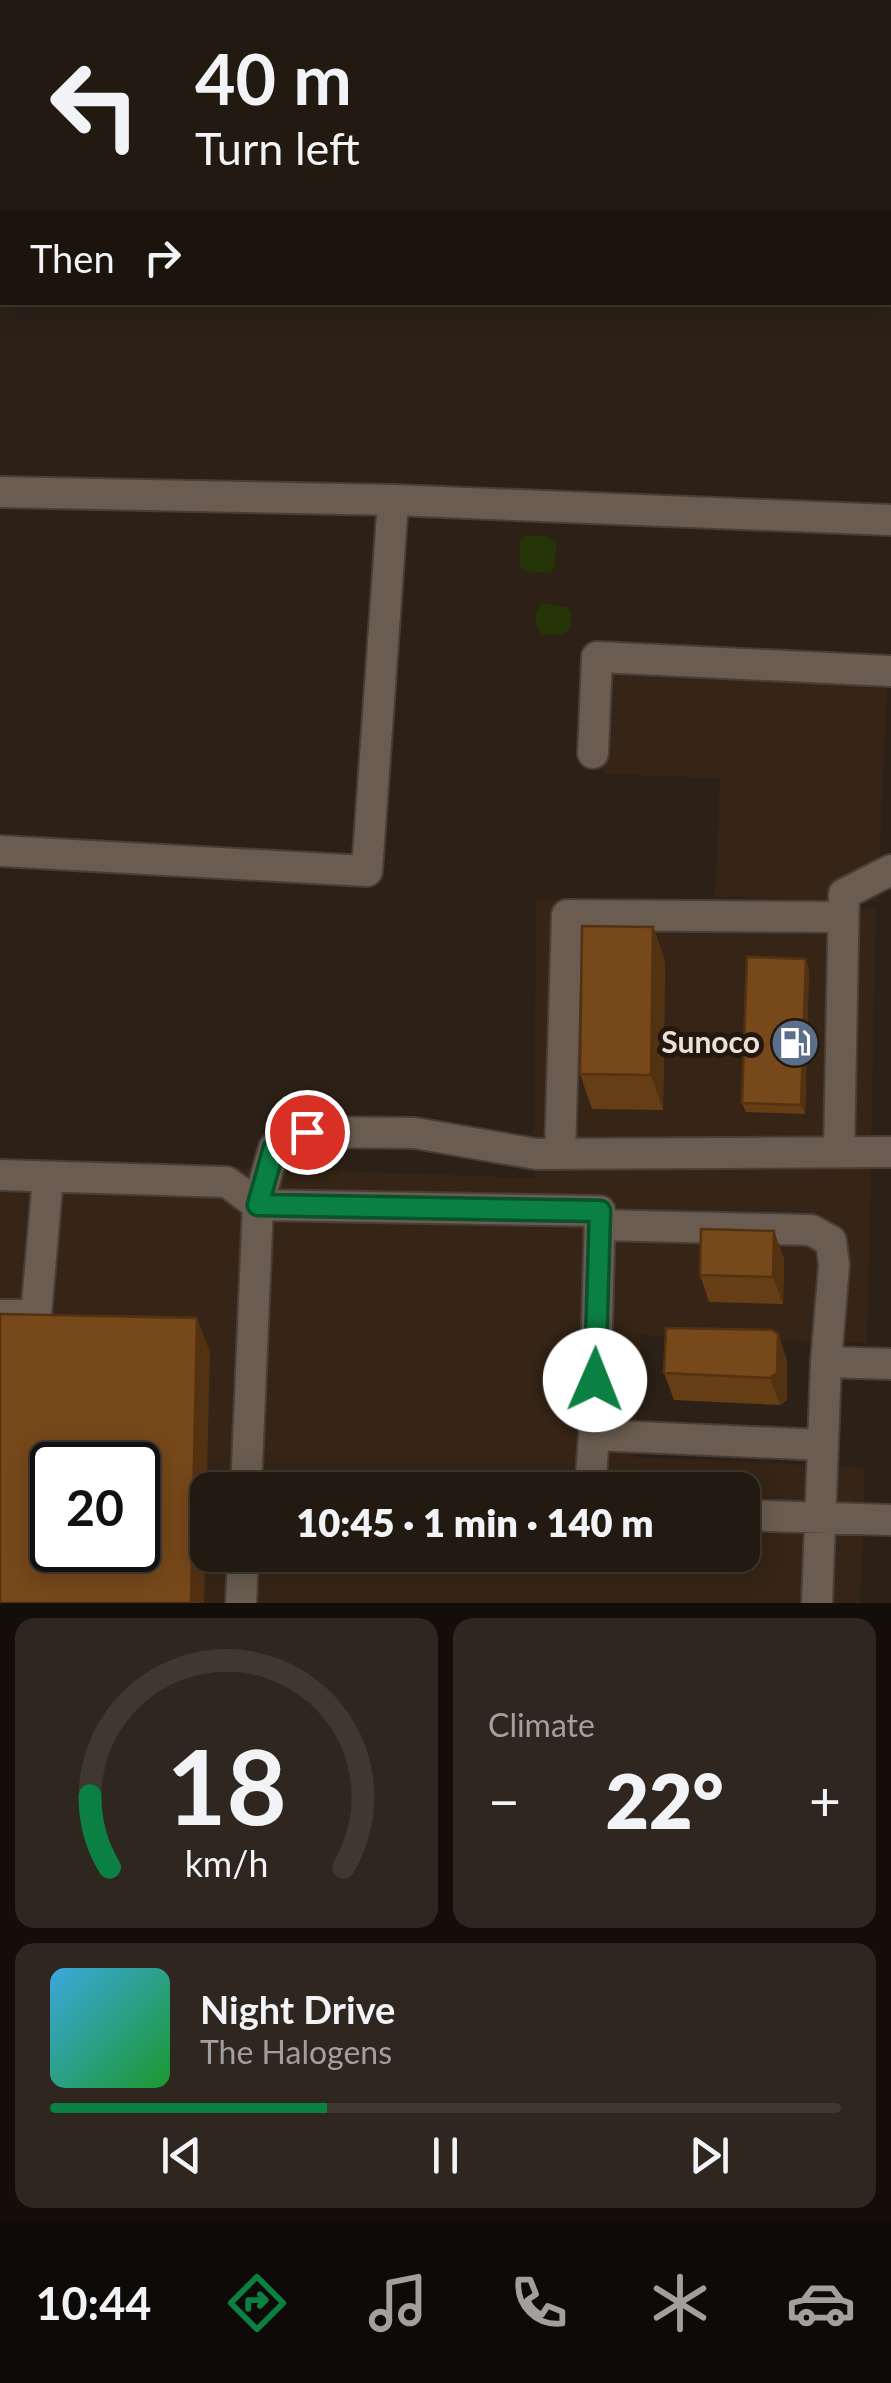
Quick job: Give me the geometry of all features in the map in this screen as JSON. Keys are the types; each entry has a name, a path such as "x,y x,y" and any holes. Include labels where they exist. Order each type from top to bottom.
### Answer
{"lane":[{"path":"0,492 394,500 891,520"},
{"path":"0,851 366,872 394,500"},
{"path":"593,753 597,657 891,670"},
{"path":"839,1152 844,894 891,870"},
{"path":"560,1154 567,915 843,917"},
{"path":"247,1472 258,1205 274,1148 307,1132 415,1133 536,1154 891,1152"},
{"path":"0,1175 227,1182 258,1205 600,1211 591,1472"},
{"path":"0,1315 36,1315 48,1178"},
{"path":"599,1225 810,1230 831,1241 834,1265 826,1362 817,1603"},
{"path":"826,1362 891,1364"},
{"path":"594,1435 822,1445"},
{"path":"760,1515 891,1520"},
{"path":"241,1603 242,1572"}],"shaded area":[{"path":"607,667 887,680 878,901 715,897 720,778 604,774"},
{"path":"536,900 876,909 867,1343 641,1335 635,1457 865,1468 860,1603 0,1603 0,1159 534,1178"}],"green space":[{"path":"525,535 549,537 556,543 555,567 550,573 525,571 520,566 520,540"},
{"path":"542,603 567,607 572,613 570,628 564,634 542,635 536,619"}],"building":[{"path":"582,926 653,927 651,1075 580,1074"},
{"path":"747,957 806,959 801,1105 742,1103"},
{"path":"701,1229 774,1231 773,1277 700,1275"},
{"path":"0,1314 197,1318 194,1472 190,1472 191,1603 0,1603"},
{"path":"666,1328 772,1330 778,1334 777,1373 770,1378 664,1373"}],"place":[{"name":"Sunoco","path":"795,1043"}],"route":[{"path":"307,1132 274,1148 258,1205 600,1211 595,1380"}]}
